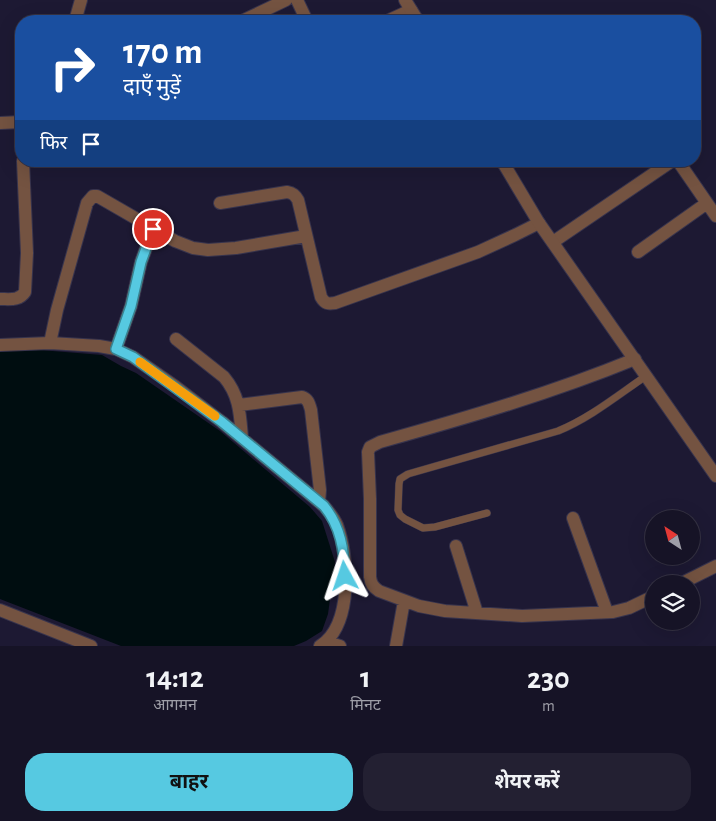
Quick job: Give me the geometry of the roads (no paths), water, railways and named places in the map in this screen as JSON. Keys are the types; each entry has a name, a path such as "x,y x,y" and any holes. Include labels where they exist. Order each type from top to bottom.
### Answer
{"street":[{"path":"77,15 81,0"},
{"path":"255,15 286,0"},
{"path":"297,0 304,15"},
{"path":"394,15 408,5"},
{"path":"0,123 15,122"},
{"path":"0,299 18,299 25,292 27,253 22,167"},
{"path":"506,167 539,223 716,476"},
{"path":"552,242 663,167"},
{"path":"682,167 716,216"},
{"path":"220,203 287,192 296,196 321,297 328,304 478,252 539,223"},
{"path":"50,343 57,310 87,203 93,196 97,196 153,229 192,248 208,250 236,248 306,236"},
{"path":"638,252 707,203"},
{"path":"116,349 131,306 141,262 153,229"},
{"path":"176,339 224,377 230,384 239,406 242,438"},
{"path":"0,345 50,343 99,346 116,349 133,357 176,387 242,438 320,502 332,515 337,525 341,541 346,590 341,616 335,631 323,644"},
{"path":"635,360 600,374 484,412 380,442 370,447 368,452 370,577 371,583 379,591 419,606 477,614 522,616 613,612 629,608 645,600"},
{"path":"239,406 306,398 311,410 320,502"},
{"path":"572,518 607,612"},
{"path":"456,546 477,614"},
{"path":"698,575 716,566"},
{"path":"396,646 404,600"},
{"path":"0,610 91,646"},
{"path":"323,644 340,646"}],"lane":[{"path":"486,513 435,528 423,528 400,515 398,510 400,479 408,474 568,427 646,376"}]}
